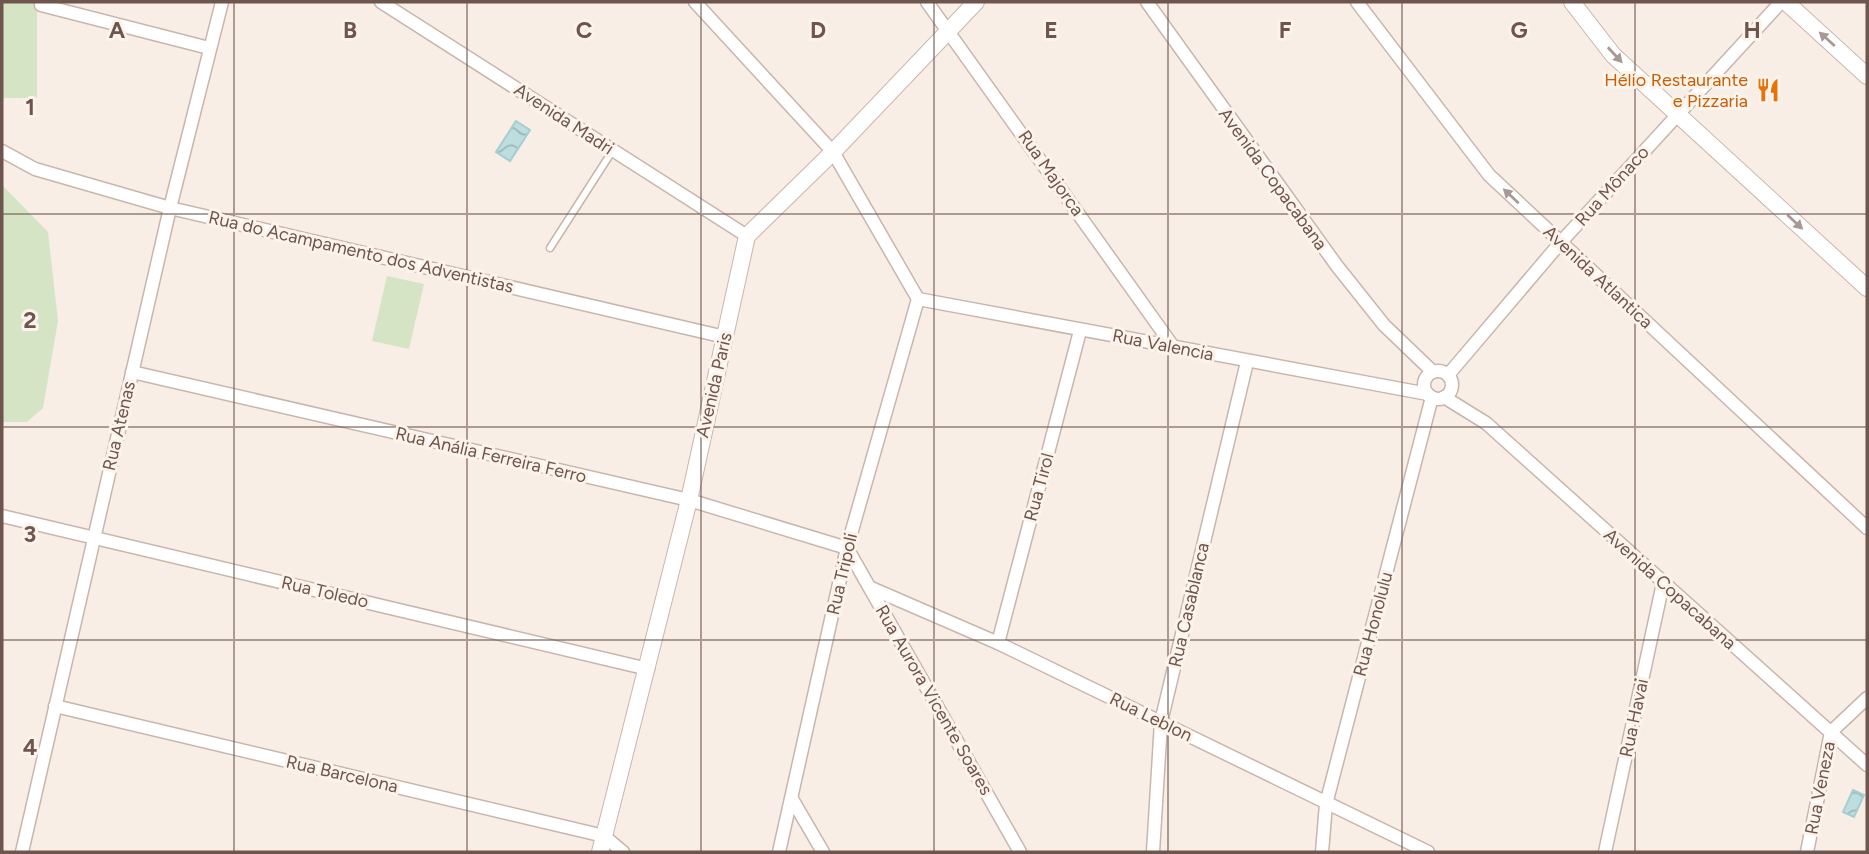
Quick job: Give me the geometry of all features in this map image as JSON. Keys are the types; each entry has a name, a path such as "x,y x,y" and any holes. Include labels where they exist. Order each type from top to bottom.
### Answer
{"street":[{"name":"Rua Atenas","path":"22,852 170,208 222,2"},
{"name":"Avenida Madri","path":"381,2 747,236"},
{"path":"695,2 833,152 918,299"},
{"name":"Rua Majorca","path":"927,2 950,30 1172,345"},
{"path":"747,236 833,152 976,2"},
{"name":"Avenida Copacabana","path":"1147,2 1336,266 1436,385 1486,423 1867,765"},
{"name":"Avenida Atlantica","path":"1357,2 1489,175 1867,528"},
{"path":"1572,2 1613,55 1867,288"},
{"name":"Rua Mônaco","path":"1436,385 1561,242 1781,2"},
{"path":"1786,2 1867,76"},
{"path":"41,5 209,48"},
{"name":"Rua do Acampamento dos Adventistas","path":"2,151 35,169 170,208 725,337"},
{"name":"Avenida Paris","path":"602,844 689,500 747,236"},
{"name":"Rua Valencia","path":"918,299 1409,391 1436,385"},
{"name":"Rua Tripoli","path":"779,852 847,548 918,299"},
{"name":"Rua Tirol","path":"998,643 1080,331"},
{"name":"Rua Casablanca","path":"1153,852 1161,722 1247,362"},
{"name":"Rua Anália Ferreira Ferro","path":"132,372 689,500 847,548"},
{"name":"Rua Honolulu","path":"1322,852 1326,804 1436,385"},
{"name":"Rua Toledo","path":"2,516 648,669"},
{"name":"Rua Aurora Vicente Soares","path":"847,548 1020,852"},
{"name":"Rua Havai","path":"1605,852 1663,583"},
{"name":"Rua Leblon","path":"871,588 998,643 1426,852"},
{"name":"Rua Veneza","path":"1807,852 1831,733 1867,698"},
{"name":"Rua Barcelona","path":"55,706 602,844 623,852"},
{"path":"792,799 823,852"}],"lane":[{"path":"550,248 613,150"}],"green space":[{"path":"2,2 37,2 37,98 2,98"},
{"path":"2,185 48,232 58,321 43,408 27,422 2,422"},
{"path":"387,276 424,284 409,349 372,341"}],"water":[{"path":"516,121 530,130 510,161 496,152"},
{"path":"1853,790 1864,795 1854,817 1843,812"}],"place":[{"name":"Hélio Restaurante e Pizzaria","path":"1768,90"}]}
